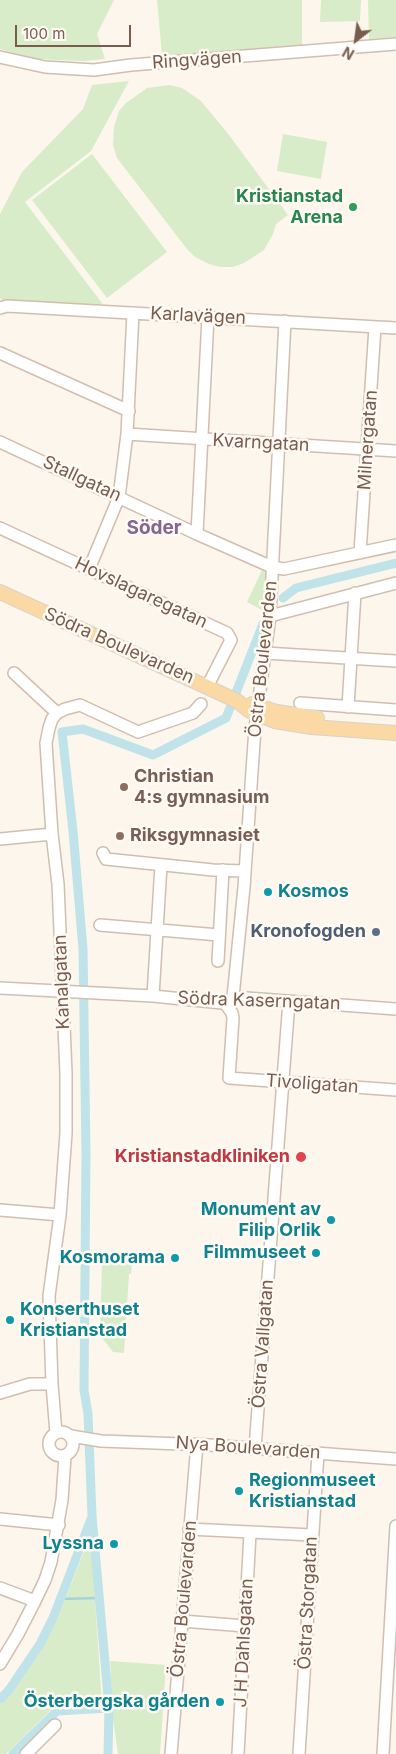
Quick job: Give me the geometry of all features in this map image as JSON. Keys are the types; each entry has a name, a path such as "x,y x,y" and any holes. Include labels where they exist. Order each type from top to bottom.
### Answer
{"main road":[{"name":"Södra Boulevarden","path":"0,592 258,710 275,722 396,733"},
{"name":"Södra Boulevarden","path":"258,710 314,718 396,723"}],"street":[{"name":"Ringvägen","path":"0,57 45,67 94,70 131,65 396,44"},
{"name":"Karlavägen","path":"0,308 7,306 396,328"},
{"path":"89,569 119,497 129,411 133,313"},
{"path":"197,534 208,317"},
{"name":"Östra Boulevarden","path":"229,1078 233,1018 229,1000 244,871 258,710 270,616 284,321"},
{"name":"Milnergatan","path":"360,553 375,326"},
{"path":"0,353 129,411"},
{"name":"Kvarngatan","path":"127,434 396,451"},
{"name":"Stallgatan","path":"0,442 272,567"},
{"name":"Hovslagaregatan","path":"0,528 227,633 231,640 207,687"},
{"path":"272,567 284,570 396,545"},
{"path":"270,616 396,583"},
{"path":"348,707 355,593"},
{"path":"265,653 396,661"},
{"path":"14,673 57,713 80,705 138,732 193,713 201,704"},
{"path":"300,703 396,710"},
{"name":"Kanalgatan","path":"57,713 48,728 46,743 52,834 58,884 66,1073 66,1133 60,1215 50,1296 54,1412 68,1443"},
{"path":"0,840 52,834"},
{"path":"103,853 106,859 244,871"},
{"path":"153,996 161,865"},
{"path":"218,961 224,870"},
{"path":"100,925 219,935"},
{"name":"Södra Kaserngatan","path":"0,982 44,986 62,992"},
{"name":"Södra Kaserngatan","path":"0,988 229,1000 289,1001 396,1009"},
{"name":"Östra Vallgatan","path":"255,1448 289,1001"},
{"name":"Tivoligatan","path":"229,1078 396,1090"},
{"path":"0,1210 60,1215"},
{"path":"0,1393 30,1384 52,1384"},
{"name":"Nya Boulevarden","path":"68,1443 101,1441 197,1444 396,1458"},
{"path":"0,1664 35,1601 51,1562 59,1525 62,1483 68,1443"},
{"name":"Östra Boulevarden","path":"171,1754 197,1444"},
{"name":"Östra Storgatan","path":"300,1754 318,1453"},
{"path":"0,1519 59,1525"},
{"path":"383,1754 392,1662 396,1526"},
{"path":"190,1529 312,1535"},
{"name":"J H Dahlsgatan","path":"238,1754 250,1533"},
{"path":"0,1588 35,1601"},
{"path":"182,1621 245,1626"},
{"path":"26,1754 55,1725"}],"green space":[{"path":"0,0 114,0 97,34 105,59 83,61 34,59 0,49"},
{"path":"157,0 302,0 302,47 162,55"},
{"path":"321,0 361,0 360,21 320,22"},
{"path":"368,0 396,0 396,37 369,39"},
{"path":"129,81 91,151 25,202 102,303 97,311 7,306 0,298 0,214 22,172 83,109 92,85"},
{"path":"169,85 182,88 201,101 229,135 288,215 276,224 264,250 244,263 233,267 220,267 195,257 117,158 113,145 114,127 119,111 126,103 147,88"},
{"path":"283,134 327,142 321,179 277,171"},
{"path":"92,154 167,252 107,298 32,200"},
{"path":"262,570 267,573 266,612 247,602"},
{"path":"102,1261 132,1264 131,1274 129,1274 124,1353 113,1352 100,1335"},
{"path":"88,1541 91,1541 102,1704 56,1705 6,1754 0,1754 0,1704 11,1692 43,1646 57,1620"},
{"path":"110,1661 166,1665 160,1754 118,1754 113,1719"}],"waterway":[{"path":"283,598 296,588 396,563"},
{"path":"108,1754 109,1708 92,1516 88,1414 84,1390 86,1154 83,949 62,732 83,729 153,755 226,718 263,624"},
{"path":"0,1699 9,1690 40,1644 53,1618 91,1519"},
{"path":"60,1599 99,1598"},
{"path":"13,1754 57,1711 109,1708"}],"place":[{"name":"Kristianstad Arena","path":"353,207"},
{"name":"Christian 4:s gymnasium","path":"124,787"},
{"name":"Riksgymnasiet","path":"120,836"},
{"name":"Kosmos","path":"268,892"},
{"name":"Kronofogden","path":"376,932"},
{"name":"Kristianstadkliniken","path":"301,1157"},
{"name":"Monument av Filip Orlik","path":"331,1220"},
{"name":"Filmmuseet","path":"316,1253"},
{"name":"Kosmorama","path":"175,1258"},
{"name":"Konserthuset Kristianstad","path":"10,1320"},
{"name":"Regionmuseet Kristianstad","path":"239,1491"},
{"name":"Lyssna","path":"114,1544"},
{"name":"Österbergska gården","path":"220,1702"}],"district":[{"name":"Söder","path":"154,528"}]}
